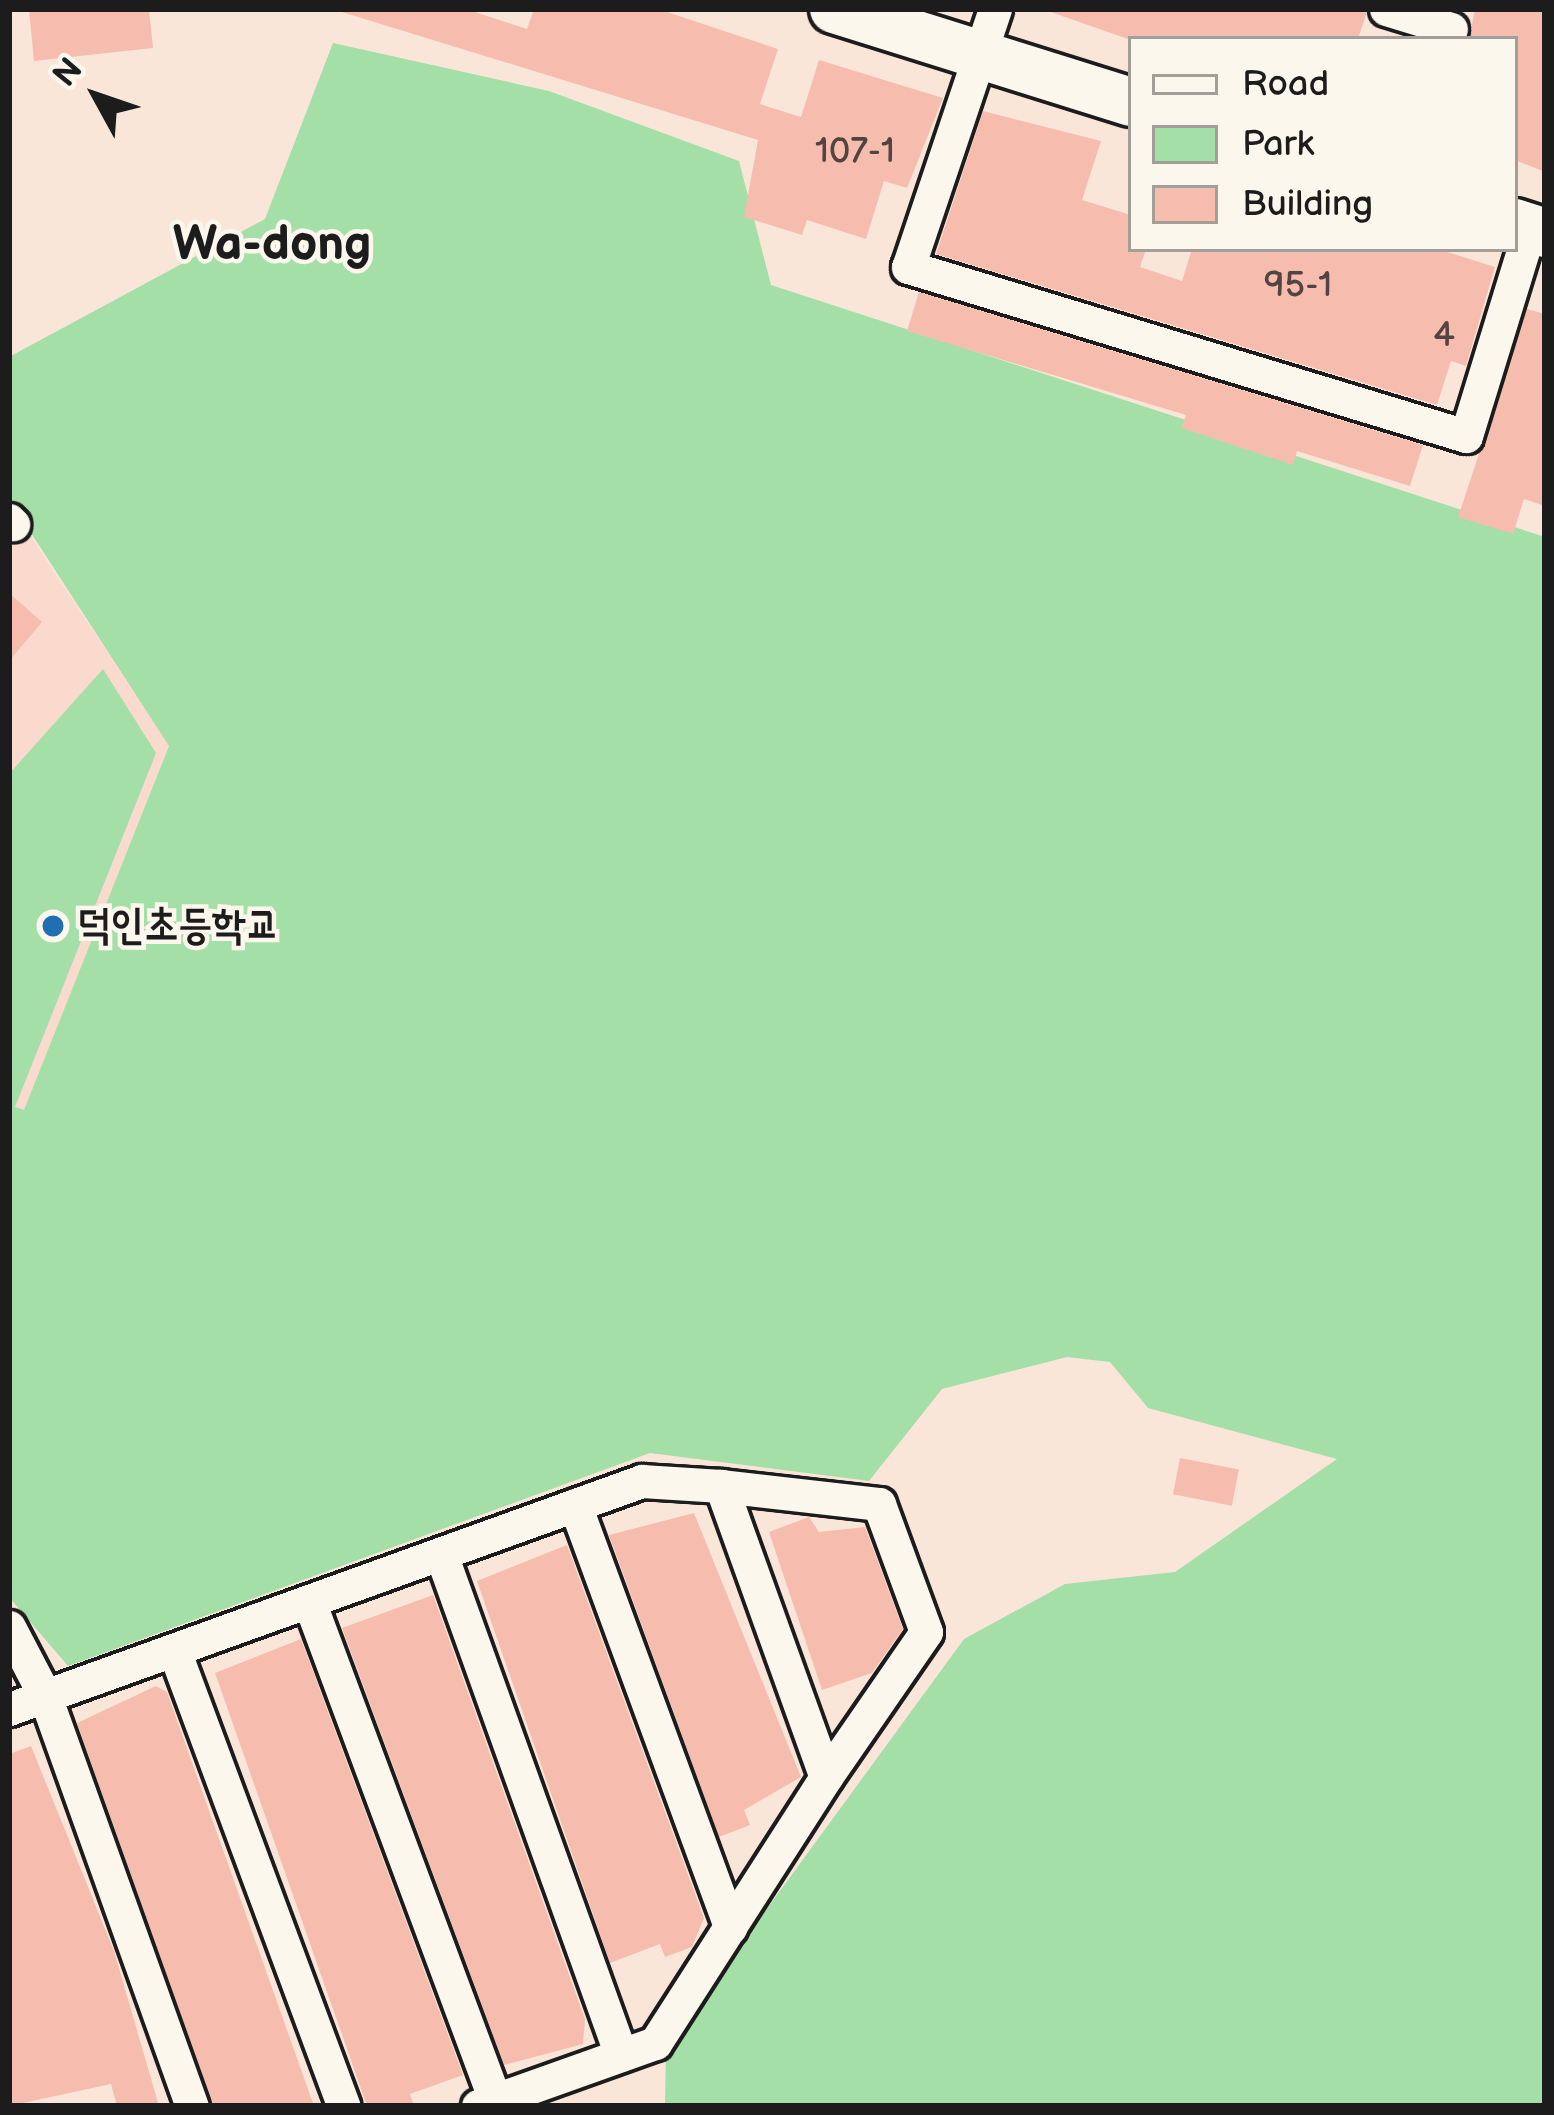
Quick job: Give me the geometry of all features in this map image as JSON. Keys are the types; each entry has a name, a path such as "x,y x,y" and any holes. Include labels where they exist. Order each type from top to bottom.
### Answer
{"main road":[{"path":"834,9 1128,101"}],"street":[{"path":"995,9 908,267 1466,436 1530,228"},
{"path":"1386,9 1452,26"},
{"path":"9,1709 642,1481 879,1504 926,1632 826,1777 655,2043 486,2103 309,1601"},
{"path":"722,1486 826,1777"},
{"path":"575,1505 730,1927"},
{"path":"441,1553 621,2055"},
{"path":"9,1627 45,1696 192,2106"},
{"path":"174,1649 344,2106"}],"shaded area":[{"name":"덕인초등학교","path":"9,504 169,745 24,1110 9,1106"}],"green space":[{"path":"333,43 549,91 739,161 771,285 1545,537 1545,2106 665,2106 666,2047 964,1639 1065,1584 1175,1572 1337,1459 1148,1408 1110,1362 1067,1357 942,1389 869,1481 650,1453 68,1666 9,1597 9,774 103,669 156,753 15,1107 24,1110 169,746 9,499 9,357 265,219"}],"building":[{"path":"29,9 149,9 153,48 34,61"},
{"path":"332,9 466,9 527,29 534,9 658,9 778,49 760,104 801,117 819,60 943,98 907,188 884,181 866,239 807,220 802,235 744,217 758,140"},
{"path":"1042,9 1366,9 1359,36 1128,39"},
{"path":"1475,9 1545,9 1545,172 1518,161 1518,36 1470,36"},
{"path":"983,111 1101,141 1082,200 1128,214 1128,252 1145,252 1140,267 1182,281 1191,252 1448,252 1495,267 1466,366 1451,361 1437,405 936,254"},
{"path":"919,292 1423,445 1410,486 1297,451 1293,465 1182,428 1186,415 907,331"},
{"path":"1527,309 1545,314 1545,506 1524,499 1513,534 1458,517"},
{"path":"9,593 42,622 9,661"},
{"path":"1180,1458 1239,1469 1232,1506 1173,1494"},
{"path":"694,1513 801,1777 744,1810 750,1825 719,1837 609,1535"},
{"path":"809,1517 819,1532 865,1527 903,1629 872,1673 822,1690 769,1532"},
{"path":"567,1545 704,1918 692,1947 665,1957 660,1944 610,1963 477,1581"},
{"path":"433,1595 585,2019 583,2044 504,2065 342,1628"},
{"path":"301,1639 463,2075 410,2094 414,2106 367,2106 215,1673"},
{"path":"156,1686 167,1692 314,2106 213,2106 77,1723"},
{"path":"31,1746 114,1951 159,2106 117,2106 111,2084 9,2106 9,1754"}],"place":[{"name":"덕인초등학교","path":"53,926"}],"district":[{"name":"Wa-dong","path":"272,245"}]}
